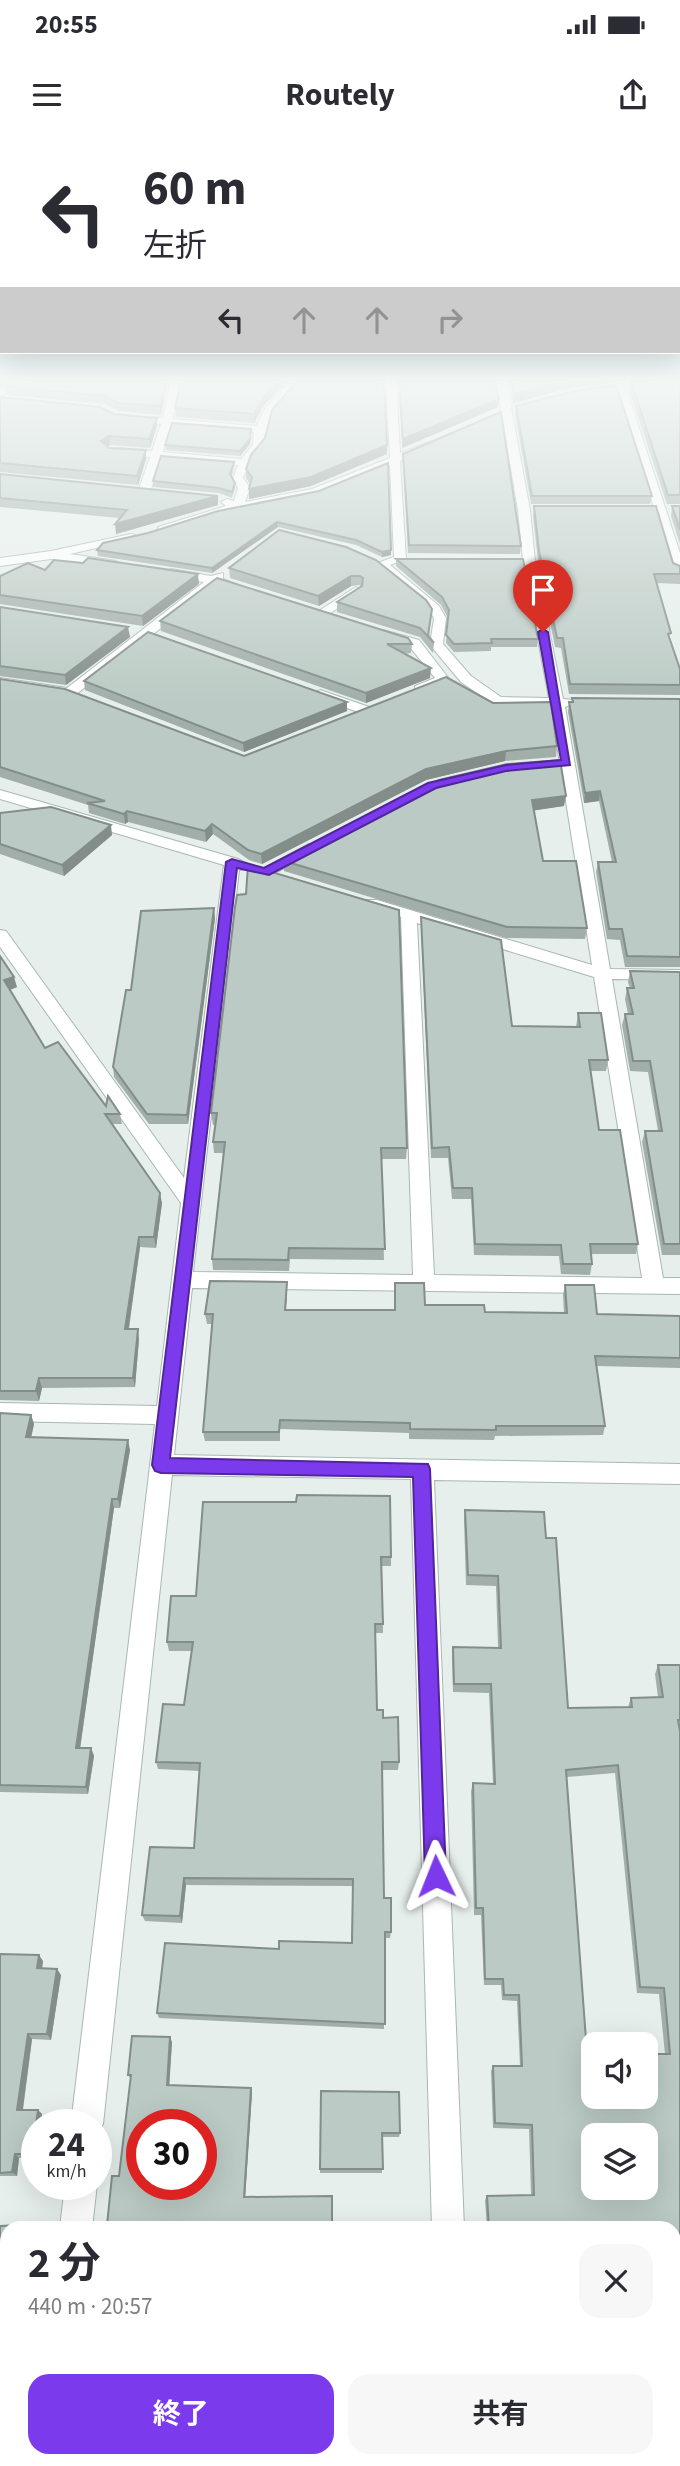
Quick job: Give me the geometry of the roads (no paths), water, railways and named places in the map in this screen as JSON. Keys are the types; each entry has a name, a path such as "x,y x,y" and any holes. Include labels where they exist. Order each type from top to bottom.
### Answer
{"street":[{"path":"131,491 151,493 151,489"},
{"path":"238,506 244,489"},
{"path":"0,562 51,555 149,533 238,506 324,489"},
{"path":"398,489 407,560 376,562 433,606 440,618 436,645 466,679 498,701 584,702"},
{"path":"526,489 531,510 523,561 557,703 560,763 602,974 654,1286"},
{"path":"657,489 680,572"},
{"path":"206,498 238,506"},
{"path":"646,510 665,510"},
{"path":"51,555 132,567"},
{"path":"9,574 26,566 32,558"},
{"path":"0,682 76,694 153,635 235,564"},
{"path":"160,572 214,580 254,593"},
{"path":"320,614 356,591"},
{"path":"120,629 153,635"},
{"path":"374,631 414,643 443,680 405,695"},
{"path":"302,688 374,708 343,721"},
{"path":"0,794 291,880"},
{"path":"265,872 322,842"},
{"path":"89,2109 232,862"},
{"path":"357,899 602,974 680,975"},
{"path":"409,915 424,1282"},
{"path":"0,935 191,1202"},
{"path":"182,1280 680,1286"},
{"path":"0,1412 167,1415"},
{"path":"161,1465 680,1474"},
{"path":"422,1469 447,2221"},
{"path":"77,2221 79,2200"}]}
